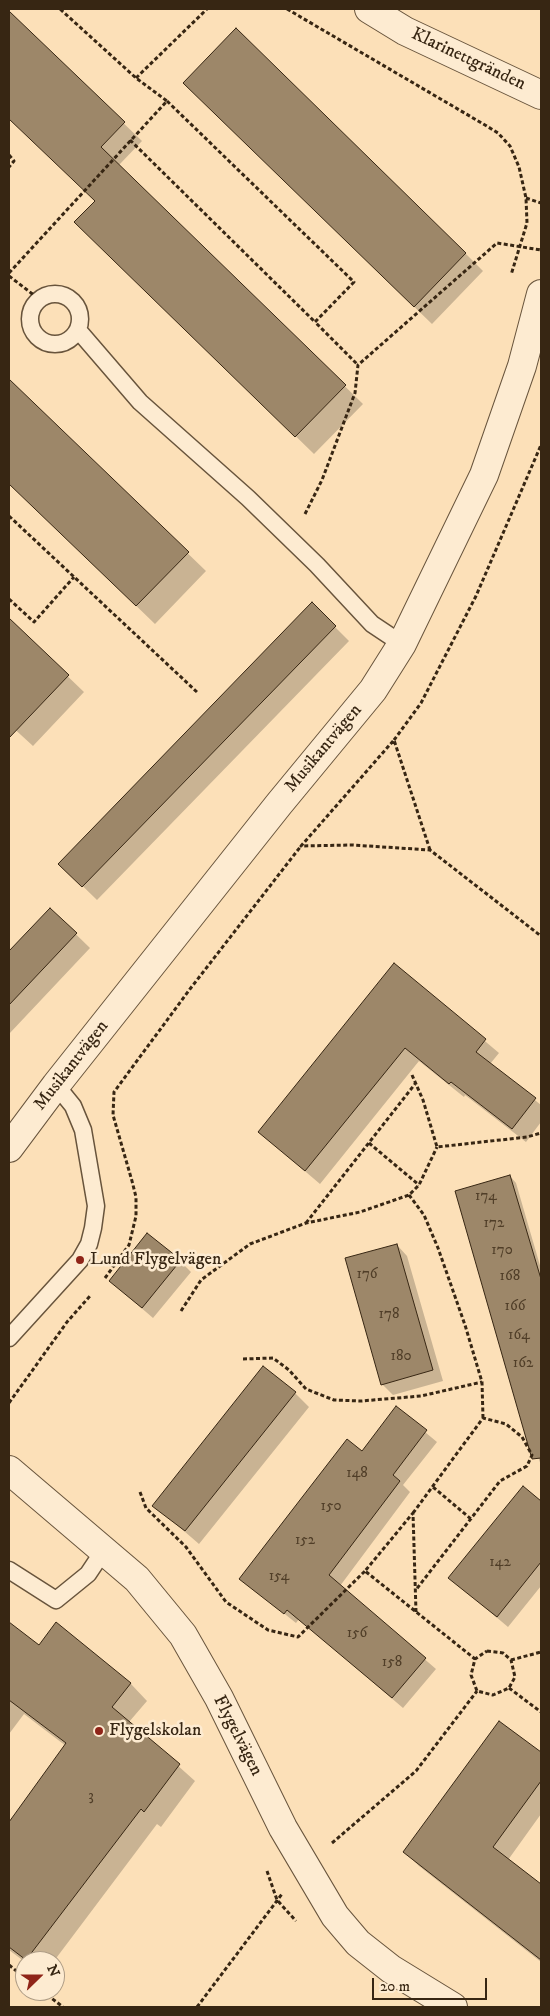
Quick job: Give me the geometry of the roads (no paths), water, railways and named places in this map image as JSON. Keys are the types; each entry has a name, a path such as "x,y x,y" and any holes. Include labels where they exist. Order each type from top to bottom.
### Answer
{"street":[{"name":"Klarinettgränden","path":"369,9 405,30 541,95"},
{"name":"Musikantvägen","path":"9,1148 56,1085 279,804 373,690 402,644 484,475 522,366 541,294"},
{"name":"Flygelvägen","path":"9,1470 138,1579 183,1634 219,1698 283,1828 335,1916 358,1943 391,1970 453,2007"}],"lane":[{"path":"78,330 73,337 58,344 43,341 32,329 31,313 39,299 55,294 71,299 79,314 78,330 140,402 248,498 372,624 402,644"},
{"path":"9,1338 80,1260 89,1244 93,1228 96,1206 83,1130 73,1106 56,1085"},
{"path":"9,1570 56,1600 88,1574 104,1550"}],"place":[{"name":"Lund Flygelvägen","path":"80,1260"},
{"name":"Flygelskolan","path":"99,1731"}]}
